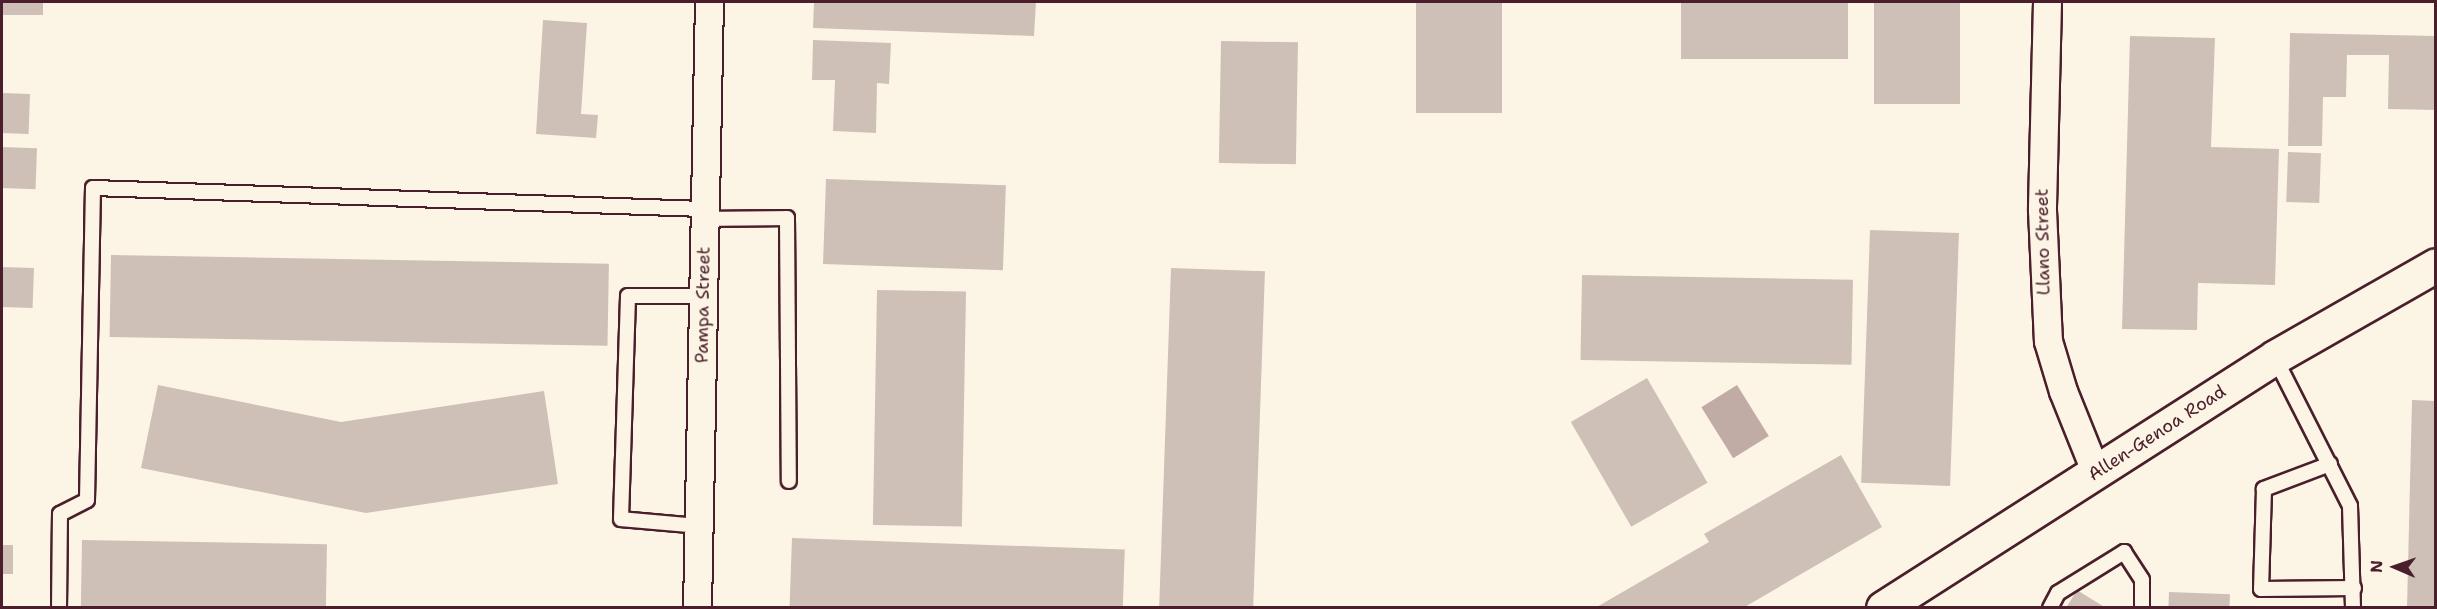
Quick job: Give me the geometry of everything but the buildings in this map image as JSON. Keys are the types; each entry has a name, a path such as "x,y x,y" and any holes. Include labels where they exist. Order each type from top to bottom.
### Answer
{"main road":[{"name":"Allen-Genoa Road","path":"1883,608 2275,357 2436,266"}],"street":[{"name":"Pampa Street","path":"697,608 709,2"},
{"name":"Llano Street","path":"2047,2 2042,210 2048,341 2062,390 2096,473"}],"lane":[{"path":"59,608 60,514 87,500 93,188 788,218 789,481"},
{"path":"699,526 621,519 628,296 704,296"},
{"path":"2275,357 2350,506 2353,608"},
{"path":"2330,464 2264,489 2261,589 2354,588"},
{"path":"2049,608 2058,593 2124,552 2142,580 2142,608"}],"shaded area":[{"path":"1737,385 1769,436 1733,458 1701,407"}]}
